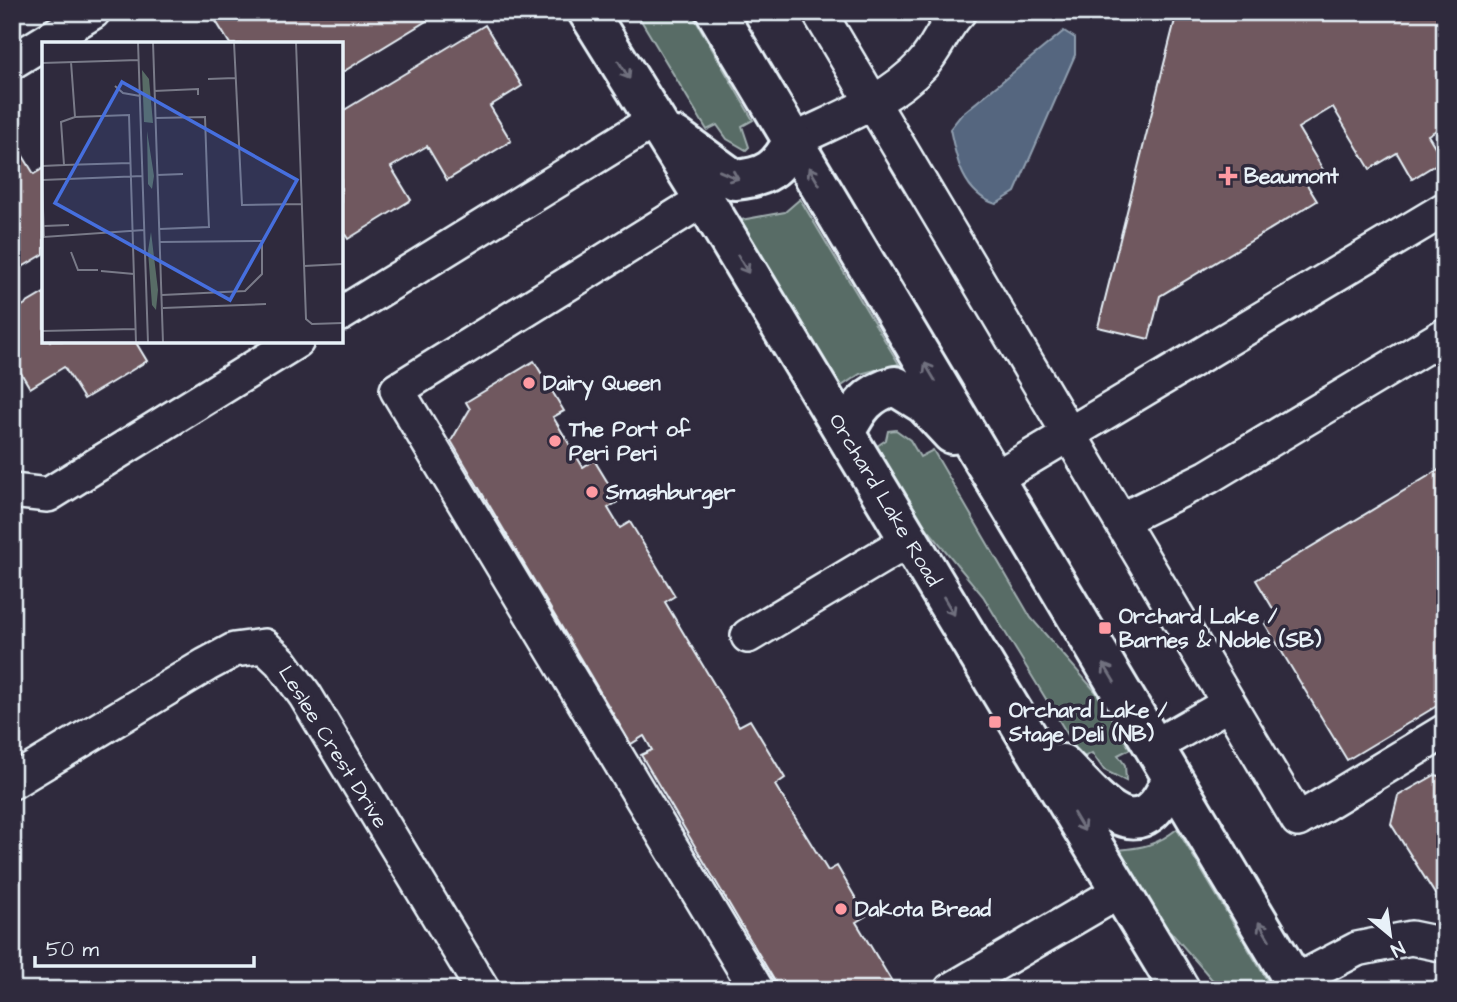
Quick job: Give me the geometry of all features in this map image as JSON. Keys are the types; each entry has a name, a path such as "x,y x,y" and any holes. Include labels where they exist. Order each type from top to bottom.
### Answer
{"main road":[{"name":"Orchard Lake Road","path":"588,12 704,199 1180,990"},
{"path":"720,14 1296,986"},
{"path":"655,120 713,167 735,180 770,171 782,161 793,141"},
{"path":"845,433 860,404 876,391 895,386 924,404 994,479"},
{"path":"1014,715 1107,812 1121,817 1137,817 1150,812 1163,799 1163,762"}],"street":[{"path":"44,42 93,12"},
{"path":"819,12 1297,820 1445,731"},
{"path":"793,141 902,85 925,63 945,26 959,12"},
{"path":"12,62 42,43"},
{"path":"343,313 655,120"},
{"path":"704,199 397,390 757,990"},
{"path":"994,479 1445,209"},
{"path":"1121,520 1208,477 1445,335"},
{"path":"12,491 48,495 294,343"},
{"path":"748,636 909,540"},
{"name":"Leslee Crest Drive","path":"12,782 206,664 234,650 264,646 281,662 305,695 483,990"},
{"path":"1163,762 1228,705"},
{"path":"951,990 1120,891"},
{"path":"1296,986 1357,948 1411,938 1445,945"}],"green space":[{"path":"636,12 689,12 695,19 753,120 742,126 749,147 746,150 727,139 717,125 707,130"},
{"path":"800,199 899,364 860,374 840,387 741,220 785,212"},
{"path":"896,430 910,440 920,457 933,450 1031,618 1096,692 1130,749 1118,755 1125,765 1126,781 1104,770 1092,753 1082,758 983,596 920,520 877,446 886,440 888,431"},
{"path":"1177,829 1273,990 1221,990 1155,914 1117,850 1149,845"}],"water":[{"path":"1064,31 1075,38 1075,55 1015,192 996,204 985,199 969,184 958,163 950,129 962,114"}],"building":[{"path":"224,12 441,12 343,72 343,42 229,42 214,18"},
{"name":"Beaumont","path":"1177,12 1445,12 1445,125 1428,135 1443,160 1412,179 1397,153 1370,169 1333,107 1298,128 1325,173 1306,183 1317,201 1160,296 1149,339 1098,327"},
{"path":"485,25 522,86 490,106 511,141 447,180 427,146 391,167 411,200 348,239 343,231 343,111"},
{"path":"14,141 34,174 42,169 42,255 12,273"},
{"path":"42,294 42,343 136,343 147,361 84,399 64,367 30,388 12,358 12,312"},
{"path":"534,361 564,411 553,417 583,467 594,460 619,501 608,508 620,528 630,522 675,596 665,602 739,726 750,720 785,778 775,785 828,871 837,866 866,916 856,922 897,990 780,990 641,755 652,750 644,736 631,744 451,441 470,409 466,402"},
{"path":"1445,466 1445,701 1347,760 1265,624 1278,617 1256,580"},
{"path":"1435,775 1445,777 1445,896 1435,894 1391,824 1398,796"}],"place":[{"name":"Beaumont","path":"1228,176"},
{"name":"Dairy Queen","path":"529,383"},
{"name":"The Port of Peri Peri","path":"555,441"},
{"name":"Smashburger","path":"592,492"},
{"name":"Orchard Lake / Barnes & Noble (SB)","path":"1105,628"},
{"name":"Orchard Lake / Stage Deli (NB)","path":"995,722"},
{"name":"Dakota Bread","path":"841,909"}]}
